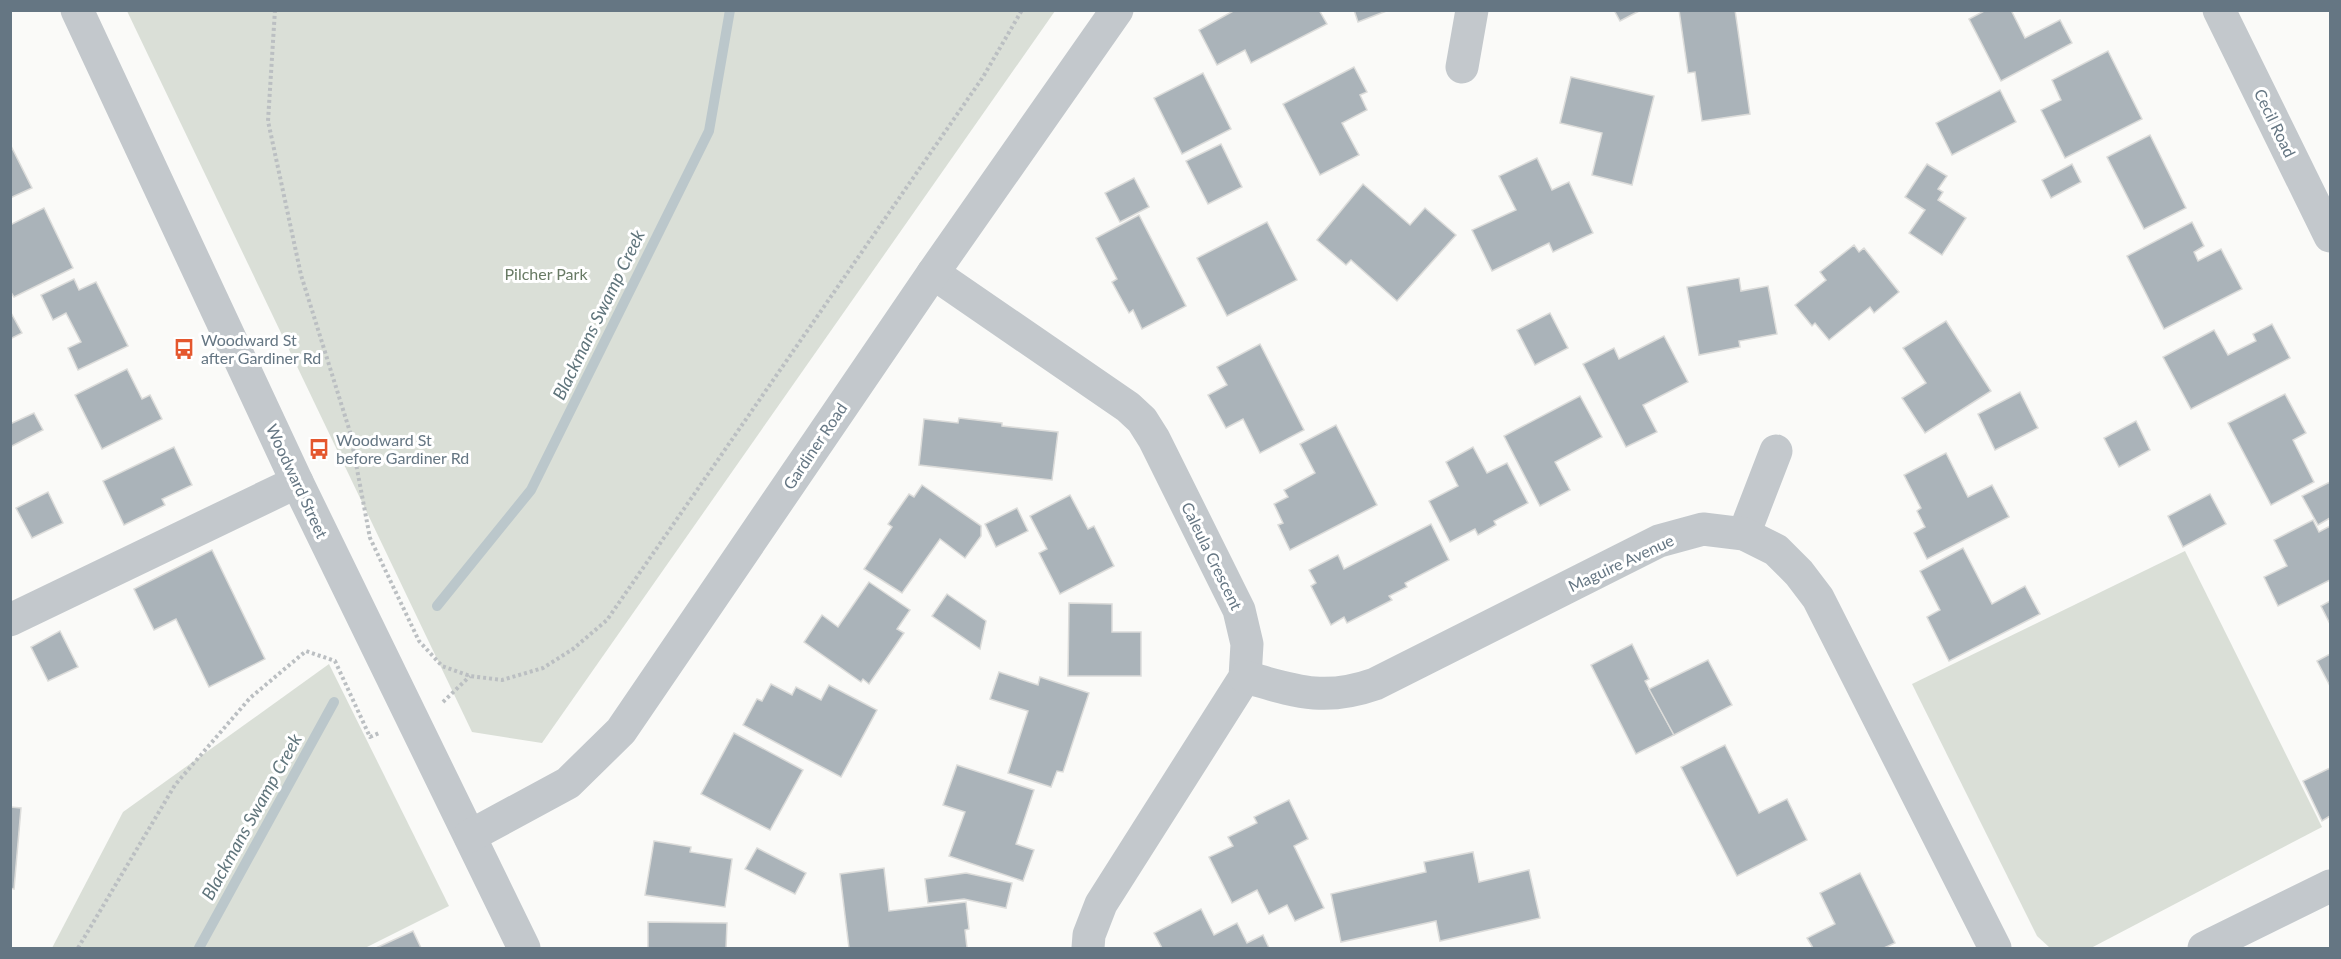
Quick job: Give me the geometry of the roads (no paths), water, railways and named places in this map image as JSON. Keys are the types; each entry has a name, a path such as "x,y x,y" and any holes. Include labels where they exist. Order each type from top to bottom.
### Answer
{"street":[{"name":"Woodward Street","path":"77,10 297,482 524,948"},
{"name":"Gardiner Road","path":"470,837 568,783 621,731 933,273 1117,10"},
{"path":"1462,67 1472,10"},
{"name":"Cecil Road","path":"2219,10 2331,236"},
{"name":"Caleula Crescent","path":"933,273 1110,393 1142,420 1154,439 1239,610 1247,644 1245,677 1101,904 1089,935 1088,948"},
{"path":"1744,534 1776,451"},
{"path":"10,620 297,482"},
{"name":"Maguire Avenue","path":"1245,677 1291,689 1331,695 1356,691 1376,684 1659,541 1703,529 1744,534 1776,550 1799,573 1818,598 1995,948"},
{"path":"2204,948 2331,886"}],"waterway":[{"name":"Blackmans Swamp Creek","path":"437,606 531,490 709,131 730,10"},
{"name":"Blackmans Swamp Creek","path":"199,948 334,702"}],"place":[{"name":"Woodward St after Gardiner Rd","path":"184,349"},
{"name":"Woodward St before Gardiner Rd","path":"319,449"}],"park label":[{"name":"Pilcher Park","path":"546,274"}]}
